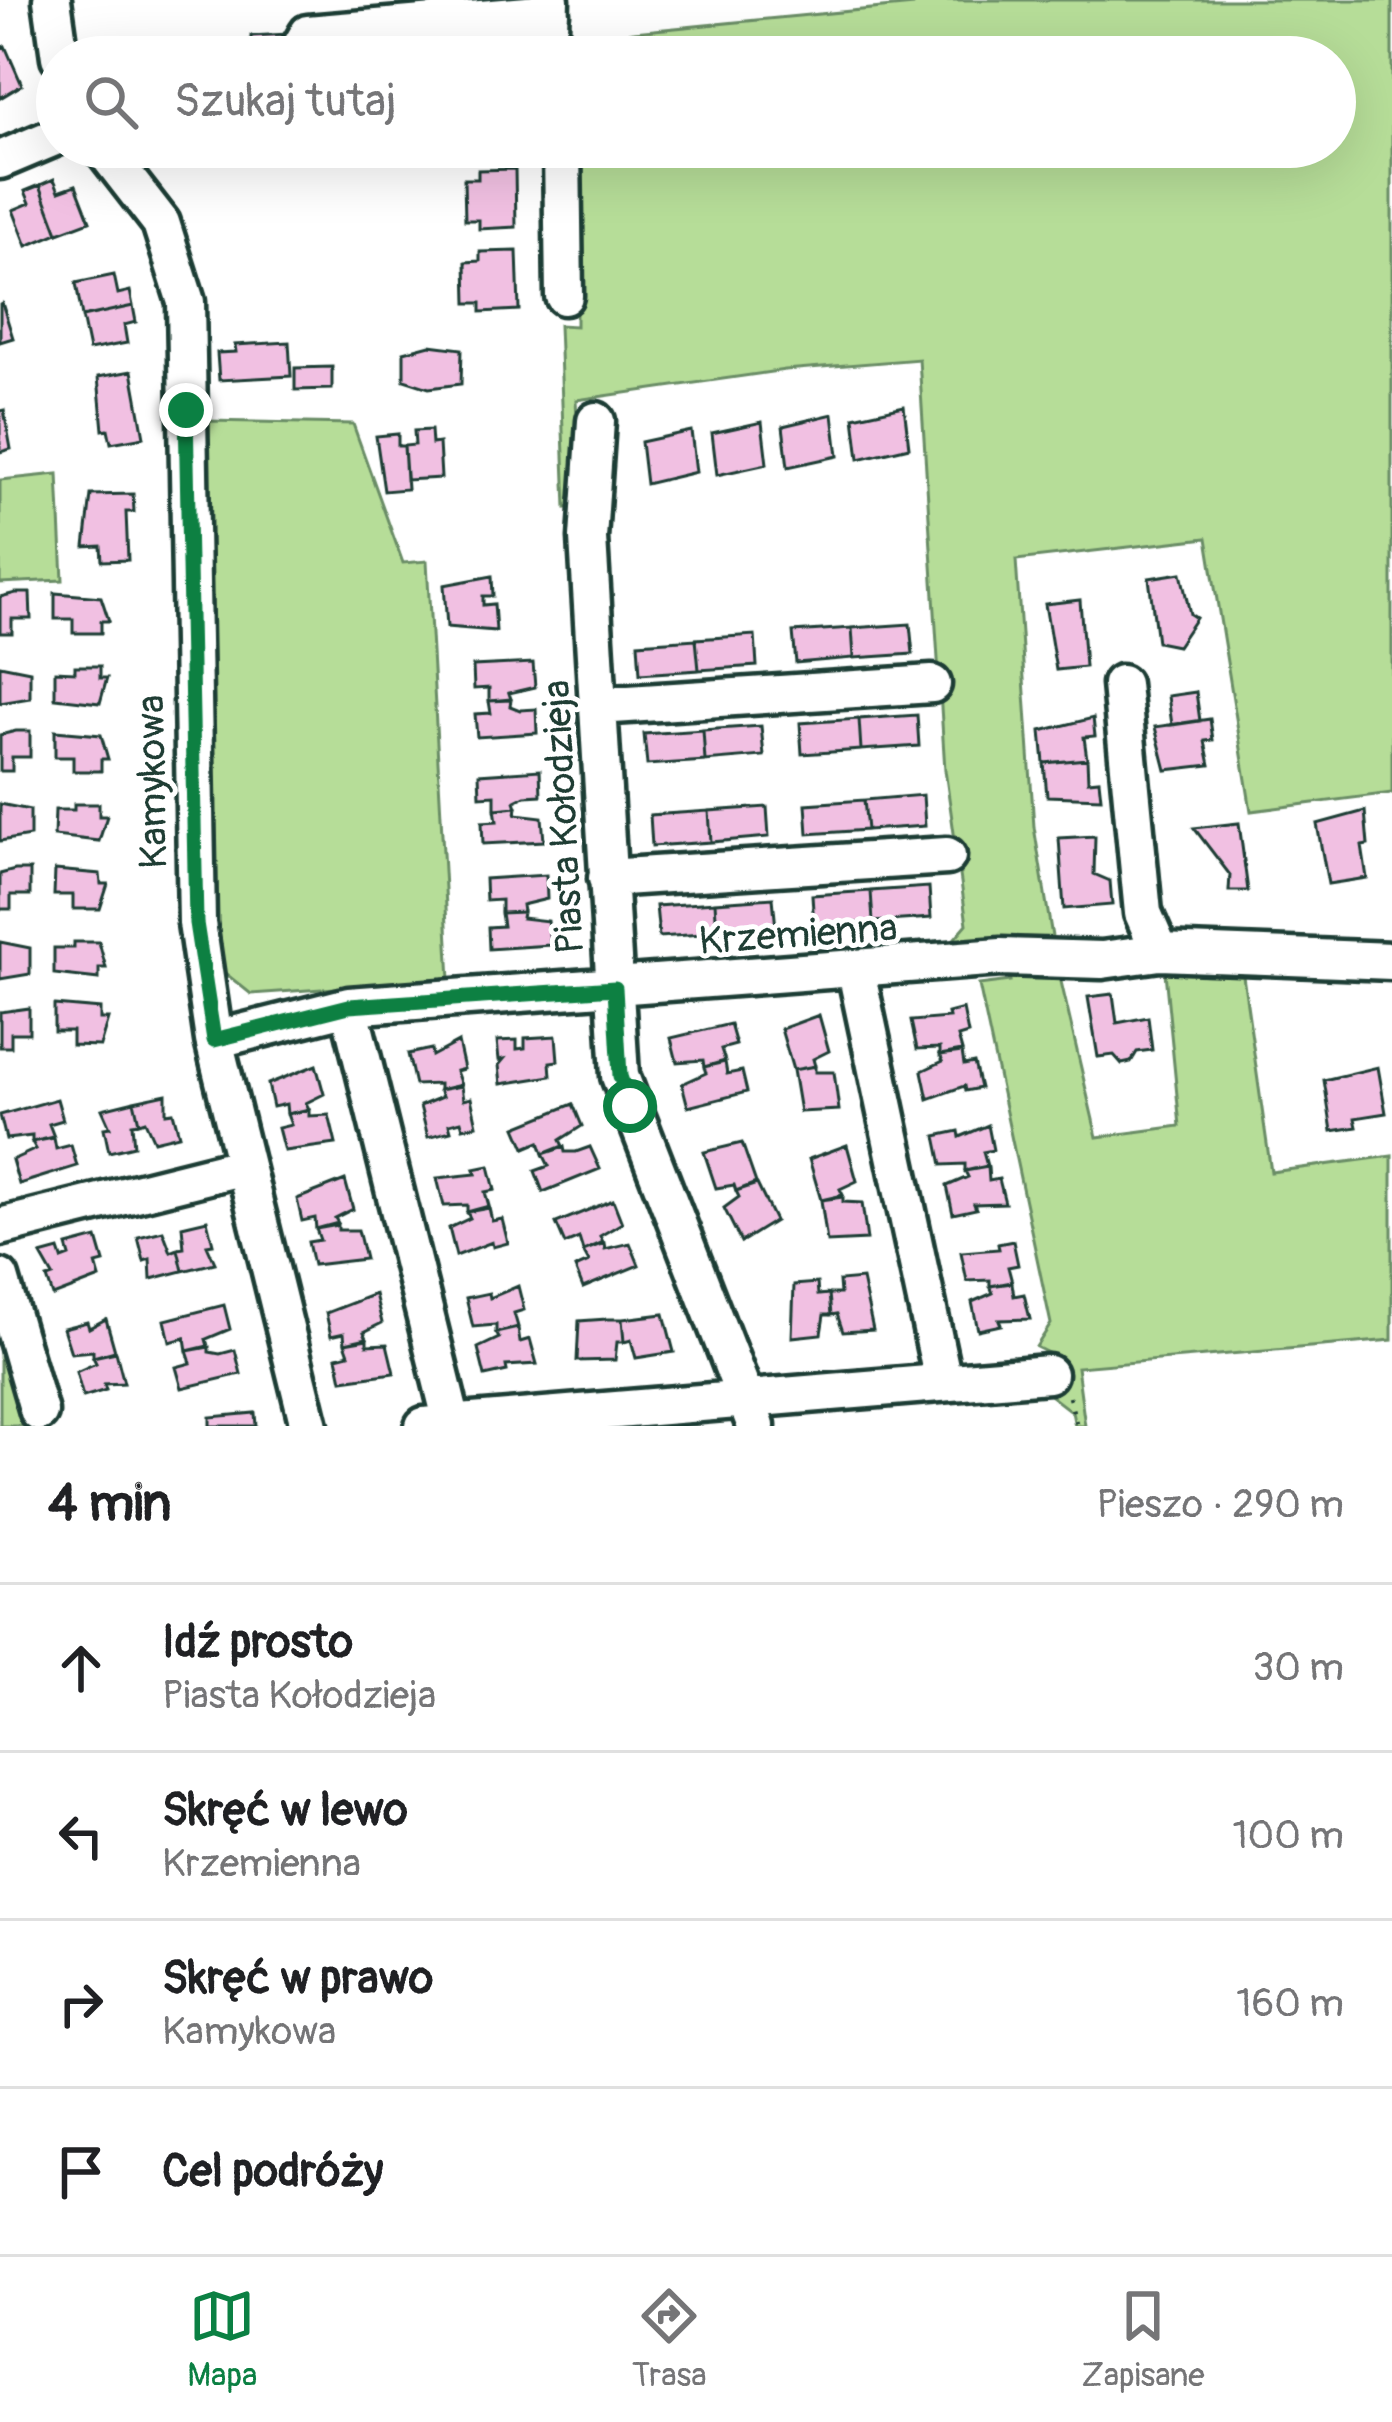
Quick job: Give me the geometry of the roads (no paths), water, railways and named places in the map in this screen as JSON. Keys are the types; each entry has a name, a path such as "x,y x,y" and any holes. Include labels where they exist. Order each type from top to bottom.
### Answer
{"street":[{"path":"52,0 57,36"},
{"path":"307,36 550,6 549,36"},
{"path":"0,160 36,145"},
{"name":"Kamykowa","path":"118,168 161,224 186,302 196,923 214,1040 308,1426"},
{"path":"562,168 564,296"},
{"name":"Piasta Kołodzieja","path":"596,421 588,538 624,1093 751,1412"},
{"path":"598,706 932,684"},
{"path":"1120,684 1143,914 1160,952"},
{"path":"607,878 947,856"},
{"name":"Krzemienna","path":"214,1040 349,1006 1001,957 1125,959 1160,952 1392,961"},
{"path":"856,970 944,1382"},
{"path":"349,1006 438,1425 751,1412 944,1382 1048,1374"},
{"path":"0,1227 244,1166"},
{"path":"0,1278 39,1412"}]}
